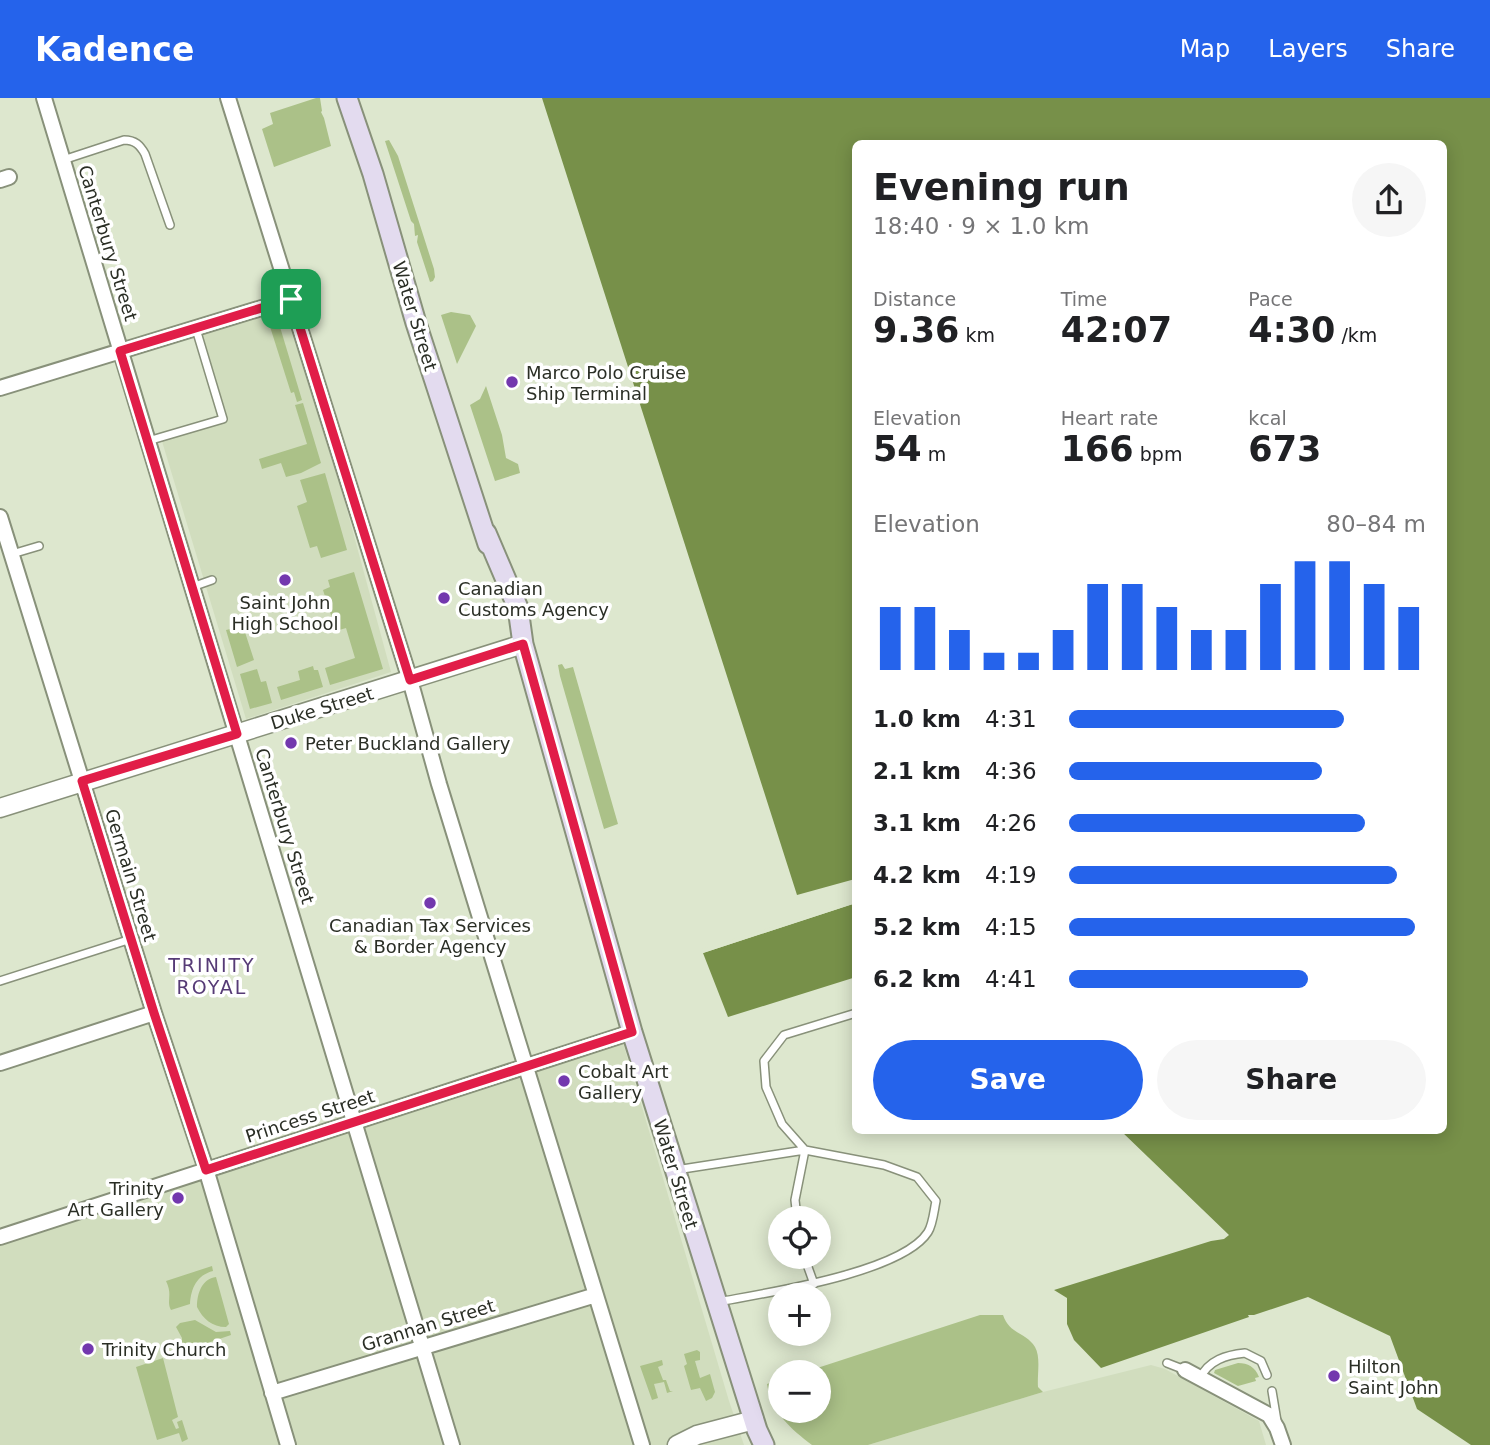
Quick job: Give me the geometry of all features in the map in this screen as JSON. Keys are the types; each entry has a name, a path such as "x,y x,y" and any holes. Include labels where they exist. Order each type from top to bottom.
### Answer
{"main road":[{"name":"Water Street","path":"347,98 373,174 416,323 486,533 518,608 523,644 632,1032 764,1445"}],"street":[{"name":"Canterbury Street","path":"44,98 452,1445"},
{"path":"228,98 410,680 439,784 642,1445"},
{"path":"0,388 291,299"},
{"name":"Germain Street","path":"0,517 154,1013 206,1170 288,1445"},
{"name":"Duke Street","path":"0,808 523,644"},
{"path":"0,1063 154,1013"},
{"name":"Princess Street","path":"0,1237 632,1032"},
{"name":"Grannan Street","path":"272,1393 596,1295"},
{"path":"1185,1370 1269,1415 1283,1445"},
{"path":"677,1445 697,1436 754,1420"}],"lane":[{"path":"62,160 124,139 135,141 145,154 170,225"},
{"path":"148,441 223,419 196,328"},
{"path":"12,555 39,546"},
{"path":"192,587 212,580"},
{"path":"0,981 131,939"},
{"path":"805,1150 782,1124 766,1087 764,1061 783,1035 852,1014"},
{"path":"796,1206 805,1150"},
{"path":"675,1170 805,1150 884,1165 917,1177 936,1200 929,1231 909,1251 818,1283"},
{"path":"717,1303 768,1293"},
{"path":"1200,1378 1207,1365 1245,1353 1261,1361 1267,1375"},
{"path":"1167,1363 1185,1370"},
{"path":"1272,1391 1277,1428"}],"shaded area":[{"path":"320,98 321,112 331,146 274,167 262,129 273,124 270,113"},
{"path":"542,98 1490,98 1490,1445 1471,1445 1417,1409 1390,1336 1308,1297 1248,1315 1249,1317 1101,1368 1074,1340 1067,1324 1067,1298 1054,1290 1224,1239 1229,1235 1124,1134 1447,1134 1447,140 852,140 852,880 797,895"},
{"path":"389,140 398,156 434,269 435,277 430,282 417,242 418,235 415,236 414,224 385,141"},
{"name":"Saint John High School","path":"283,305 341,488 391,672 246,719 161,438 220,420 194,332"},
{"path":"274,307 302,400 297,402 294,392 291,393 266,314"},
{"path":"451,312 470,315 476,326 457,364 441,315"},
{"path":"486,386 502,435 506,458 518,464 520,473 495,481 470,405 480,399"},
{"path":"303,403 321,463 286,477 281,463 262,469 259,459 307,444 295,405"},
{"path":"325,473 347,550 321,558 317,546 310,548 297,506 307,502 300,480"},
{"path":"354,572 383,669 330,685 325,668 355,658 346,628 336,631 323,590 330,587 328,580"},
{"path":"243,626 254,660 237,667 226,630"},
{"path":"562,664 565,669 573,667 618,824 604,829 560,676 558,665"},
{"path":"313,666 314,670 318,670 323,687 281,700 277,687 300,680 298,671"},
{"path":"257,669 261,682 266,681 272,703 250,709 240,674"},
{"path":"852,904 852,978 728,1017 703,953"},
{"path":"623,1043 744,1445 0,1445 0,1243"},
{"path":"212,1266 213,1271 196,1283 190,1304 171,1310 166,1281"},
{"path":"216,1277 229,1324 226,1327 208,1322 197,1307 201,1288 211,1278"},
{"path":"980,1315 1003,1315 1010,1326 1035,1347 1038,1356 1038,1387 1043,1392 868,1445 812,1445 787,1423 831,1423 831,1364"},
{"path":"195,1320 216,1332 230,1331 231,1335 181,1352 182,1338 176,1327 180,1323"},
{"path":"697,1350 700,1352 700,1360 695,1361 700,1378 710,1374 715,1392 712,1398 706,1401 700,1388 691,1390 684,1366 687,1364 684,1354"},
{"path":"163,1358 178,1417 172,1420 176,1429 179,1428 177,1422 182,1420 188,1439 182,1442 179,1433 157,1440 136,1367"},
{"path":"662,1360 663,1365 658,1367 663,1380 666,1380 670,1391 673,1391 667,1393 664,1382 654,1384 658,1398 652,1400 640,1366"},
{"path":"1238,1363 1253,1368 1259,1377 1255,1378 1256,1381 1238,1386 1214,1373 1215,1370"},
{"path":"1151,1365 1165,1369 1259,1421 1266,1445 868,1445 1043,1392"}],"pier":[{"path":"852,901 852,904 703,953 702,949"}],"place":[{"name":"Marco Polo Cruise Ship Terminal","path":"512,382"},
{"name":"Saint John High School","path":"285,580"},
{"name":"Canadian Customs Agency","path":"444,598"},
{"name":"Peter Buckland Gallery","path":"291,743"},
{"name":"Canadian Tax Services & Border Agency","path":"430,903"},
{"name":"Cobalt Art Gallery","path":"564,1081"},
{"name":"Trinity Art Gallery","path":"178,1198"},
{"name":"Trinity Church","path":"88,1349"},
{"name":"Hilton Saint John","path":"1334,1376"}],"district":[{"name":"TRINITY ROYAL","path":"212,976"}],"route":[{"path":"291,299 410,680 523,644 632,1032 206,1170 82,781 237,734 120,351 291,299"}]}
